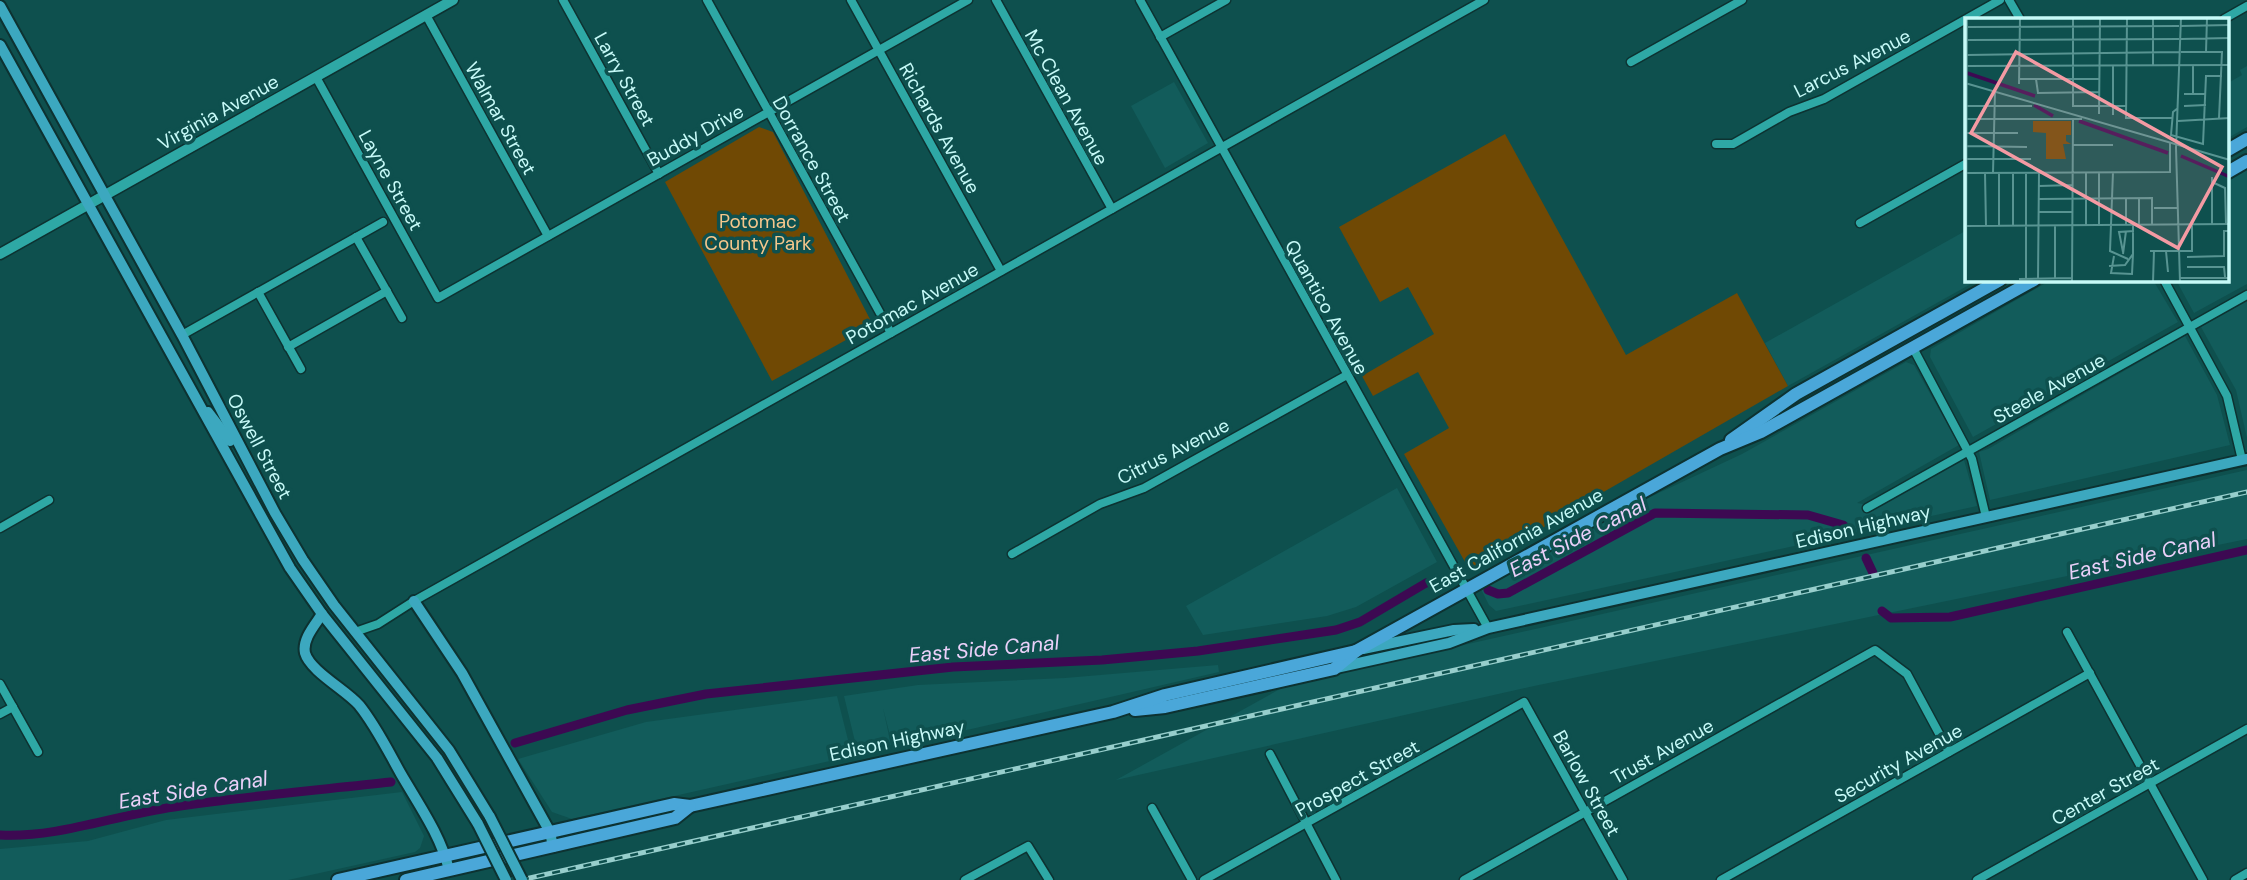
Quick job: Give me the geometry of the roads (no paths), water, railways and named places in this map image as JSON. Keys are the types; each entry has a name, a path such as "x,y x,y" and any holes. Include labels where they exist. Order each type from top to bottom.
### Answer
{"main road":[{"name":"Oswell Street","path":"0,6 303,560 355,632 449,750 490,817 522,880"},
{"name":"Oswell Street","path":"0,45 283,556 322,614 437,758 478,824 506,880"},
{"path":"2230,149 2247,139"},
{"path":"2230,171 2247,161"},
{"name":"East California Avenue","path":"1720,449 1756,420 1796,394 1996,282"},
{"name":"East California Avenue","path":"1334,668 1356,651 1720,449 1761,432 2030,282"},
{"path":"1913,348 1915,340 1922,334 1958,312 1979,292"},
{"path":"186,382 231,443 235,447 240,446"},
{"name":"Edison Highway","path":"1113,712 1165,707 1449,643 1488,628 2244,459"},
{"path":"414,601 462,673 550,832 553,847"},
{"path":"322,614 305,643 306,653 311,663 357,703 371,721 446,855 449,870"},
{"name":"Edison Highway","path":"338,880 674,804 690,806 1113,712 1164,695 1356,651 1454,630 1488,628"},
{"name":"Edison Highway","path":"406,880 675,818 690,806"}],"street":[{"name":"Virginia Avenue","path":"0,254 453,0"},
{"name":"Larry Street","path":"563,0 659,174"},
{"name":"Dorrance Street","path":"707,0 891,333"},
{"name":"Richards Avenue","path":"851,0 1001,271"},
{"name":"Buddy Drive","path":"438,298 968,0"},
{"name":"Mc Clean Avenue","path":"996,0 1111,209"},
{"name":"Quantico Avenue","path":"1140,0 1488,628"},
{"path":"1160,37 1226,0"},
{"name":"Potomac Avenue","path":"355,632 378,624 414,601 1484,0"},
{"path":"1631,62 1742,0"},
{"name":"Larcus Avenue","path":"1968,18 2000,0"},
{"path":"2009,0 2019,18"},
{"path":"2226,18 2247,6"},
{"name":"Walmar Street","path":"426,15 548,236"},
{"name":"Larcus Avenue","path":"1716,144 1733,144 1789,112 1824,99 1965,20"},
{"name":"Layne Street","path":"316,77 438,298"},
{"path":"1860,223 1965,164"},
{"path":"182,335 383,222"},
{"path":"356,237 402,318"},
{"path":"2165,282 2227,397 2244,459"},
{"path":"288,347 387,291"},
{"path":"258,292 301,369"},
{"name":"Steele Avenue","path":"1867,508 2247,295"},
{"path":"1913,348 1972,459 1986,517"},
{"name":"Citrus Avenue","path":"1012,554 1100,505 1144,488 1347,375"},
{"path":"0,528 49,500"},
{"path":"2067,632 2203,880"},
{"name":"Trust Avenue","path":"1464,880 1875,650 1908,674 1949,752"},
{"name":"Security Avenue","path":"1721,880 2090,673"},
{"path":"0,684 38,752"},
{"name":"Barlow Street","path":"1524,702 1623,880"},
{"name":"Prospect Street","path":"1204,880 1524,702"},
{"path":"0,714 13,708"},
{"name":"Center Street","path":"1978,880 2247,729"},
{"path":"1269,754 1336,880"},
{"path":"1152,808 1192,880"},
{"path":"965,880 1028,846 1049,880"},
{"path":"2235,880 2247,873"}],"waterway":[{"name":"East Side Canal","path":"1488,590 1498,594 1508,593 1655,513 1808,515 1843,525 1850,531"},
{"name":"East Side Canal","path":"1882,611 1891,618 1950,617 2247,550"},
{"name":"East Side Canal","path":"1866,558 1873,573"},
{"name":"East Side Canal","path":"515,743 627,710 706,694 953,667 1102,660 1198,651 1336,630 1360,622 1426,583 1449,579"},
{"name":"East Side Canal","path":"0,835 44,833 201,803 391,782"}],"railway":[{"path":"521,880 2247,492"}],"park label":[{"name":"Potomac County Park","path":"758,232"}]}
